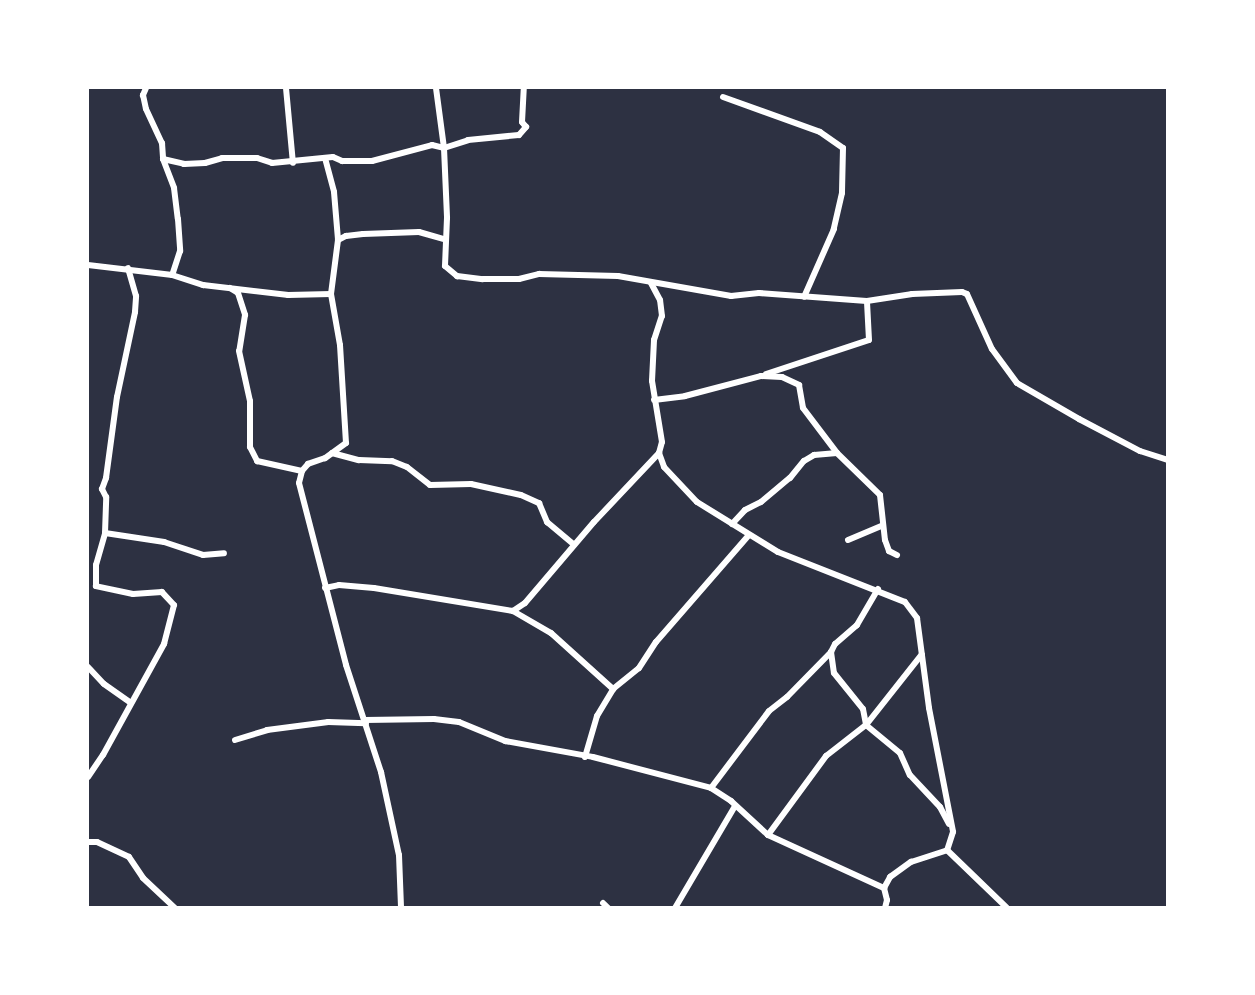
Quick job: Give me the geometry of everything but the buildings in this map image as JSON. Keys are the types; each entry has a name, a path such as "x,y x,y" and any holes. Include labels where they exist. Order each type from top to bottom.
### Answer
{"street":[{"path":"146,88 143,95 146,110 162,143 163,159 174,188 180,251 172,275"},
{"path":"286,88 293,163"},
{"path":"436,88 444,148 447,218 444,239 445,266 457,276 483,279 519,279 539,274 618,276 731,296 758,293 867,301 954,290 967,294 992,349 1017,383 1140,451 1167,460"},
{"path":"163,159 184,164 248,158 272,163 281,160 293,163 325,158 372,161 432,145 444,148 468,141 519,135 526,127 522,122 524,88"},
{"path":"723,97 820,132 843,148 842,193 834,229 804,297"},
{"path":"325,158 334,192 338,240 331,294 340,345 346,443 308,464 302,471 299,483 325,588 382,772 399,855 401,908"},
{"path":"338,240 363,234 419,232 444,239"},
{"path":"88,265 172,275 203,285 288,295 331,294"},
{"path":"88,777 164,644 174,605 162,592 133,594 96,586 96,565 105,533 106,497 102,489 106,478 117,397 135,312 136,296 128,268"},
{"path":"513,611 525,603 659,453 662,442 654,400 654,340 662,316 660,300 651,283"},
{"path":"226,286 238,293 245,315 239,351 250,401 250,447 257,461 302,471"},
{"path":"654,400 685,396 761,376 869,340 867,301"},
{"path":"761,376 782,377 799,385 803,408 837,453 880,495 889,551 897,555"},
{"path":"332,453 359,460 392,461 407,467 430,485 471,484 521,495 539,503 547,522 574,545"},
{"path":"659,453 664,467 684,491 732,524 778,552 878,589 905,602 918,618 929,708 953,832 947,850"},
{"path":"732,524 745,510 761,502 790,478 804,461 814,454 837,453"},
{"path":"848,540 883,525"},
{"path":"105,533 164,542 203,555 224,553"},
{"path":"585,757 597,716 613,689 639,668 656,642 750,535"},
{"path":"325,588 340,585 374,587 513,611 551,633 613,689"},
{"path":"711,788 769,710 787,697 857,625 878,589"},
{"path":"831,652 834,673 863,709 866,725 900,753 910,775 940,807 953,832"},
{"path":"768,835 825,756 866,725 922,653"},
{"path":"88,667 104,684 131,703"},
{"path":"235,740 267,730 328,722 434,719 459,722 505,741 585,757 711,788 768,835 884,888"},
{"path":"675,908 735,806"},
{"path":"88,842 97,842 129,858 144,878 175,908"},
{"path":"885,908 887,900 884,888 890,877 911,862 947,850"},
{"path":"947,850 1007,908"}]}
